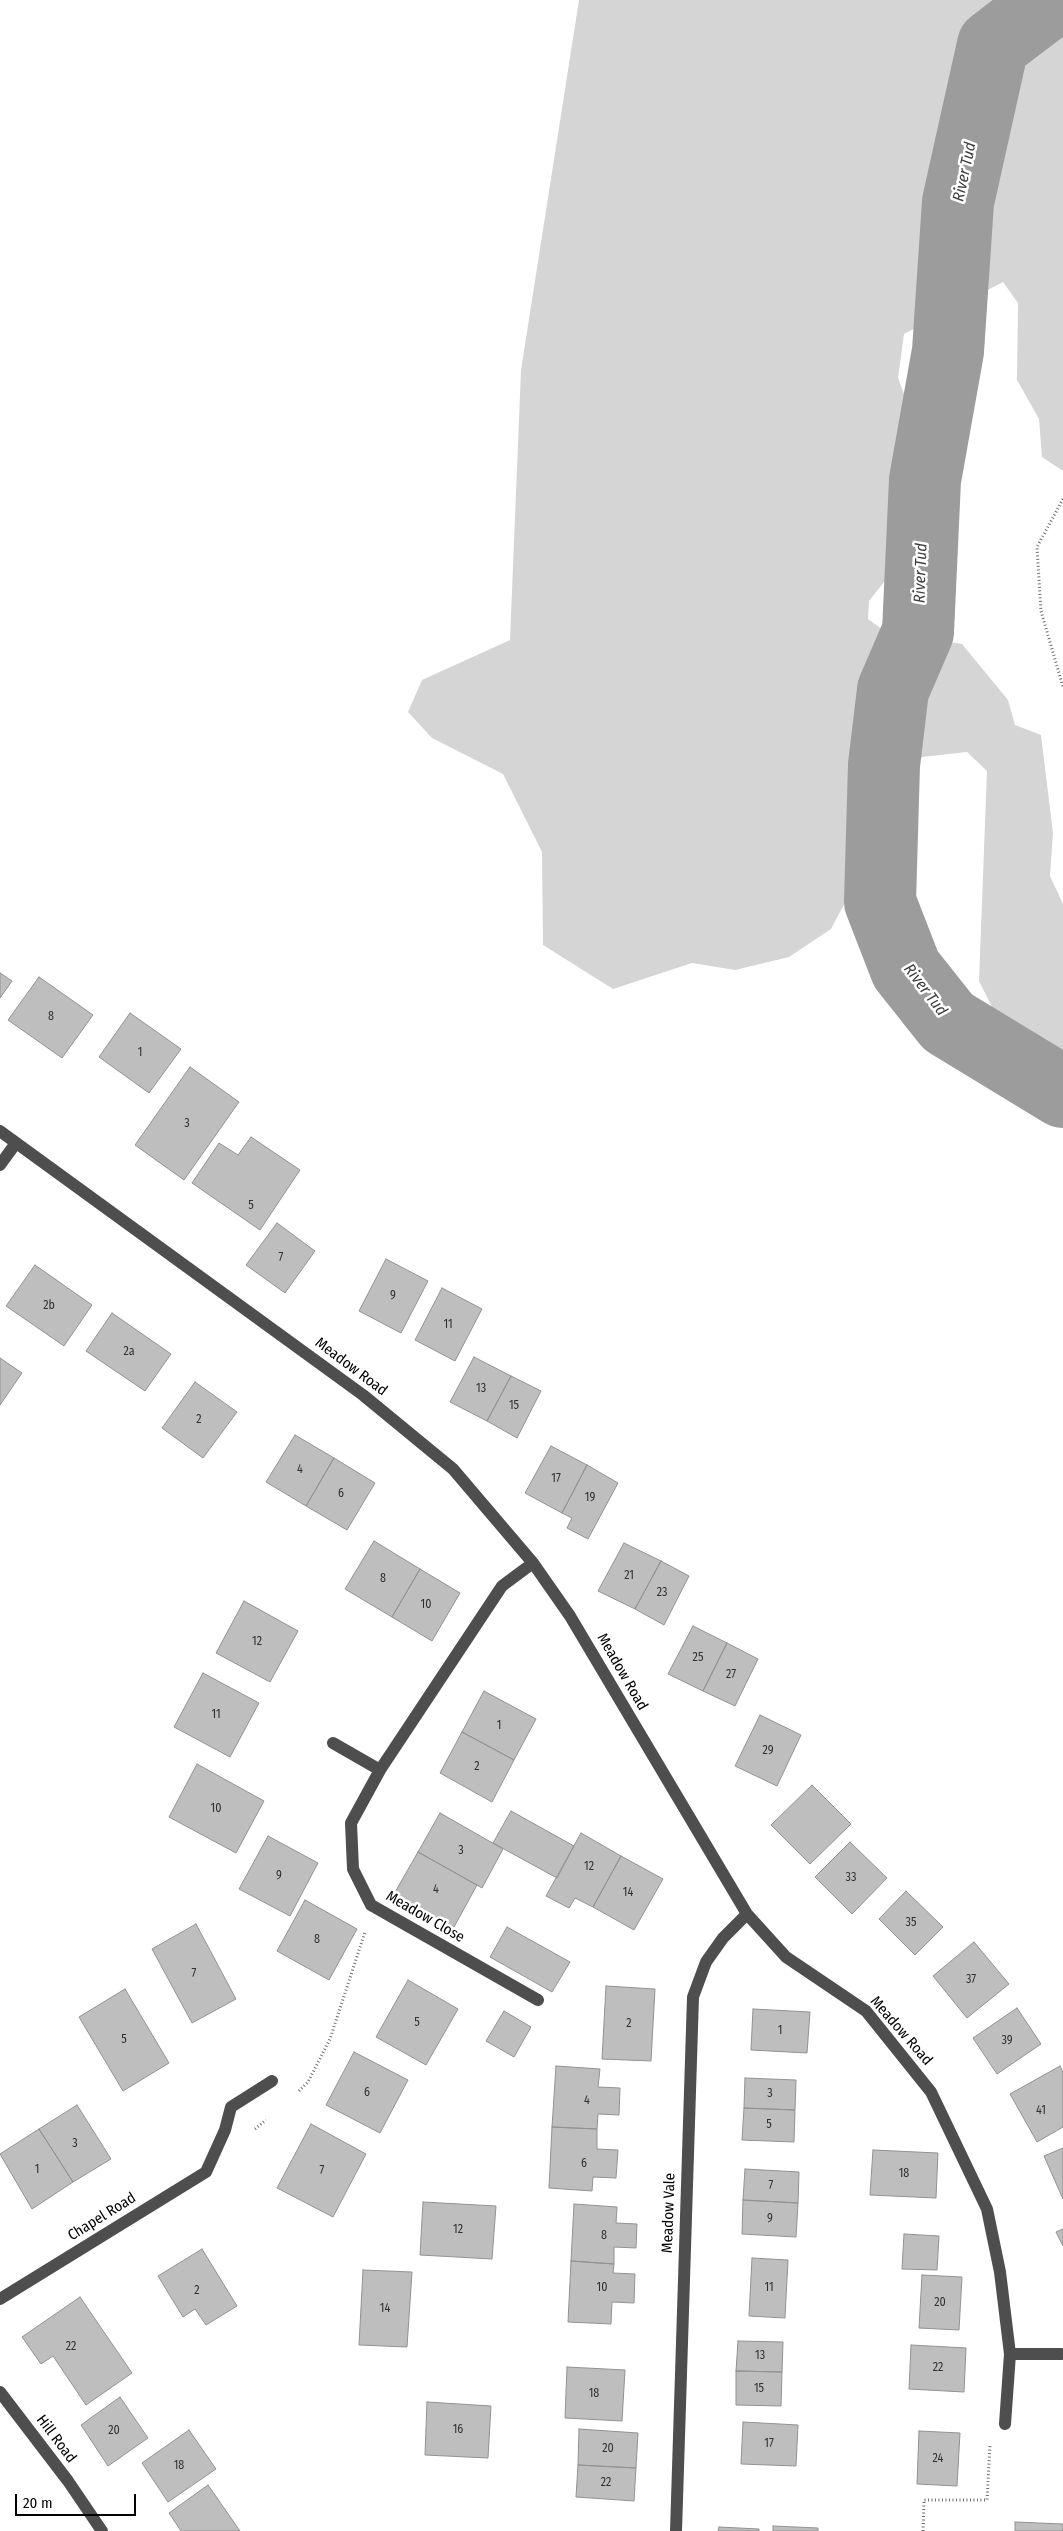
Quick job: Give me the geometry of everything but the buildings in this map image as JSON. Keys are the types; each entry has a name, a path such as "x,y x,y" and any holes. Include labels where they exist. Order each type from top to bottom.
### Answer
{"street":[{"name":"Meadow Road","path":"0,1131 363,1396 453,1469 533,1563 570,1616 717,1867 747,1914 786,1957 866,2011 931,2092 987,2209 1000,2272 1010,2354 1005,2424"},
{"path":"0,1165 16,1143"},
{"name":"Meadow Close","path":"533,1563 502,1586 380,1770 351,1824 353,1869 371,1905 538,2000"},
{"path":"333,1743 380,1770"},
{"name":"Meadow Vale","path":"676,2531 693,1997 706,1962 723,1938 747,1914"},
{"name":"Chapel Road","path":"0,2299 206,2172 214,2157 231,2107 272,2081"},
{"path":"1010,2354 1061,2354"},
{"name":"Hill Road","path":"0,2392 68,2481 102,2531"}],"path":[{"path":"1063,500 1037,547 1040,611 1063,688"},
{"path":"295,2095 308,2082 330,2039 360,1950 371,1905"},
{"path":"254,2130 268,2119"},
{"path":"923,2531 924,2500 987,2500 990,2430 1005,2424"}],"shaded area":[{"path":"579,0 1063,0 1063,471 1042,457 1039,419 1017,380 1018,303 1003,282 904,334 898,378 918,431 906,487 915,543 869,601 868,619 886,632 962,644 1008,700 1015,725 1041,735 1053,833 1050,876 1063,904 1063,1122 1048,1119 979,981 987,771 967,752 922,757 831,929 789,957 735,970 692,963 613,989 543,945 542,852 503,774 432,738 408,712 422,680 510,640 521,370"}],"waterway":[{"name":"River Tud","path":"1052,0 993,45 958,202 948,351 925,480 918,632 893,690 884,765 880,902 906,969 948,1022 1063,1092"}]}
